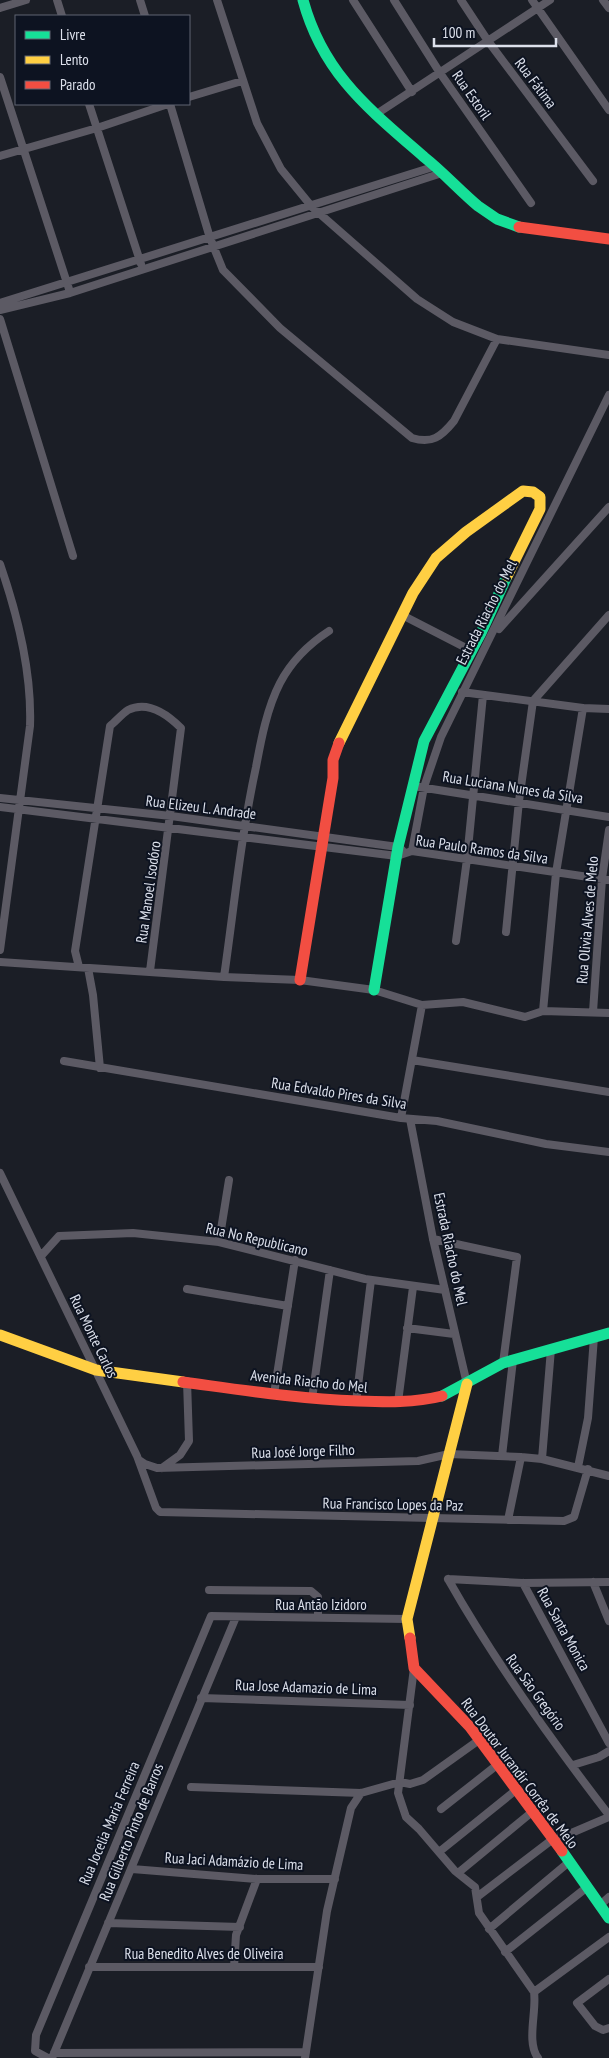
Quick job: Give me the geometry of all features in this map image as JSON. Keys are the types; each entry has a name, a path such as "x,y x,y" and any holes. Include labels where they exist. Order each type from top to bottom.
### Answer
{"street":[{"path":"0,8 26,0"},
{"path":"57,0 62,15"},
{"path":"140,0 145,15"},
{"path":"217,0 257,123 290,182 316,209 417,299 453,322 497,339 609,355"},
{"path":"303,0 308,23 327,58 345,84 376,115 483,208 506,223 517,227 609,239"},
{"path":"353,0 412,92"},
{"name":"Rua Estoril","path":"394,0 440,73 531,203"},
{"name":"Rua Fátima","path":"461,0 488,41 593,181"},
{"path":"532,0 609,110"},
{"path":"376,115 550,0"},
{"path":"603,0 609,8"},
{"path":"0,77 70,292"},
{"path":"190,97 242,81"},
{"path":"89,105 142,265"},
{"path":"0,156 97,128 166,105"},
{"path":"169,105 210,238 223,270 264,314 412,438 428,441 437,439 445,432 454,421 497,339"},
{"path":"0,303 213,246 316,209 439,170"},
{"path":"0,310 70,292 210,238 316,209"},
{"path":"0,319 72,556"},
{"name":"Estrada Riacho do Mel","path":"374,990 403,852 419,787 462,692 491,638 609,395"},
{"path":"300,980 337,748 402,615 436,558 503,504 523,491 533,492 540,497 540,509 472,650 424,741 419,787"},
{"path":"491,638 609,507"},
{"path":"0,564 30,680 30,726 0,950"},
{"path":"402,615 472,650"},
{"path":"506,932 519,802 533,701 609,615"},
{"path":"224,978 245,826 262,737 279,685 292,664 316,640 329,631"},
{"path":"462,692 583,708 609,709"},
{"path":"456,942 467,859 482,694"},
{"name":"Rua Manoel Isodóro","path":"98,809 110,726 129,710 150,708 168,715 181,728 170,828 150,971"},
{"name":"Rua Paulo Ramos da Silva","path":"543,1011 556,873 583,708"},
{"name":"Rua Luciana Nunes da Silva","path":"419,787 609,817"},
{"name":"Rua Elizeu L. Andrade","path":"0,798 20,802 171,816 245,826 322,842"},
{"name":"Rua Elizeu L. Andrade","path":"0,807 96,820 244,836 322,842 403,852"},
{"path":"79,967 75,951 98,809"},
{"name":"Rua Olivia Alves de Melo","path":"593,1012 609,830"},
{"name":"Rua Paulo Ramos da Silva","path":"403,852 513,865 606,880"},
{"path":"0,962 150,971 224,978 300,980 374,990 422,1005 463,1002 525,1017 543,1011 609,1013"},
{"path":"88,968 93,995 100,1068"},
{"path":"401,1118 422,1005"},
{"path":"412,1060 609,1092"},
{"name":"Rua Edvaldo Pires da Silva","path":"64,1061 401,1118 470,1127 546,1144 609,1152"},
{"name":"Estrada Riacho do Mel","path":"410,1119 433,1239 466,1384"},
{"name":"Rua Monte Carlos","path":"0,1172 138,1459 156,1508 160,1512"},
{"path":"219,1242 229,1180"},
{"name":"Rua No Republicano","path":"41,1256 59,1236 134,1233 219,1242 371,1280 445,1290"},
{"path":"433,1239 517,1257 502,1456"},
{"path":"274,1394 295,1260"},
{"path":"312,1399 330,1270"},
{"path":"356,1402 371,1280"},
{"path":"398,1402 413,1287"},
{"path":"188,1289 288,1306"},
{"path":"407,1328 454,1334"},
{"name":"Avenida Riacho do Mel","path":"0,1335 96,1370 312,1399 398,1402 441,1396 508,1362 609,1333"},
{"path":"578,1467 588,1418 594,1337"},
{"path":"542,1459 551,1349"},
{"path":"146,1478 180,1455 189,1441 188,1381"},
{"path":"466,1384 407,1619 414,1668 398,1799 406,1817 458,1873 475,1887 479,1913 534,1992 536,2005 533,2044 538,2058"},
{"name":"Rua José Jorge Filho","path":"138,1459 145,1464 159,1468 418,1461 449,1454 542,1459 588,1469 609,1476"},
{"path":"508,1520 521,1457"},
{"name":"Rua Francisco Lopes da Paz","path":"160,1512 564,1521 572,1519 588,1469"},
{"name":"Rua São Gregório","path":"523,1583 448,1579 477,1631 502,1670 609,1816"},
{"path":"593,1582 609,1621"},
{"path":"523,1583 609,1582"},
{"name":"Rua Santa Monica","path":"523,1583 609,1743"},
{"path":"209,1590 311,1591 318,1597 318,1616"},
{"name":"Rua Jocelia Maria Ferreira","path":"51,2056 35,2051 36,2035 207,1623 214,1615 236,1617"},
{"name":"Rua Antão Izidoro","path":"236,1617 318,1616 407,1619"},
{"name":"Rua Gilberto Pinto de Barros","path":"51,2056 132,1869 236,1617"},
{"name":"Rua Doutor Jurandir Corrêa de Melo","path":"414,1668 461,1717 480,1740 496,1765 554,1840 586,1888 609,1918"},
{"name":"Rua Jose Adamazio de Lima","path":"201,1698 410,1705"},
{"path":"191,1787 361,1793 400,1782 416,1783 432,1775 480,1740"},
{"path":"573,1765 599,1757 609,1751"},
{"path":"441,1809 496,1765"},
{"path":"439,1852 516,1790"},
{"path":"51,2056 305,2055 318,1966 335,1879 352,1808 361,1793"},
{"path":"458,1873 532,1812"},
{"path":"478,1897 554,1840 609,1816"},
{"path":"489,1929 569,1862"},
{"name":"Rua Jaci Adamázio de Lima","path":"132,1869 257,1879 335,1879"},
{"path":"234,1967 236,1935 257,1879"},
{"path":"506,1952 586,1888"},
{"path":"599,1906 609,1897"},
{"path":"108,1923 240,1927"},
{"path":"534,1992 609,1937"},
{"name":"Rua Benedito Alves de Oliveira","path":"89,1967 318,1966"},
{"path":"609,1979 577,2004 595,2026 603,2030 609,2028"}],"traffic: fast":[{"path":"303,0 323,49 336,70 367,106 478,206 497,219 519,227"},
{"path":"374,990 398,847 424,741 481,633 507,576"},
{"path":"442,1396 503,1363 609,1333"},
{"path":"562,1851 609,1918"}],"traffic: slow":[{"path":"339,743 413,593 436,558 466,532 523,491 533,492 540,497 540,509 507,576"},
{"path":"0,1335 96,1370 183,1382"},
{"path":"410,1638 407,1619 467,1384"}],"traffic: jam":[{"path":"519,227 609,239"},
{"path":"300,980 333,778 333,760 339,743"},
{"path":"183,1382 270,1394 336,1400 379,1402 421,1400 442,1396"},
{"path":"410,1638 414,1668 470,1727 562,1851"}]}
